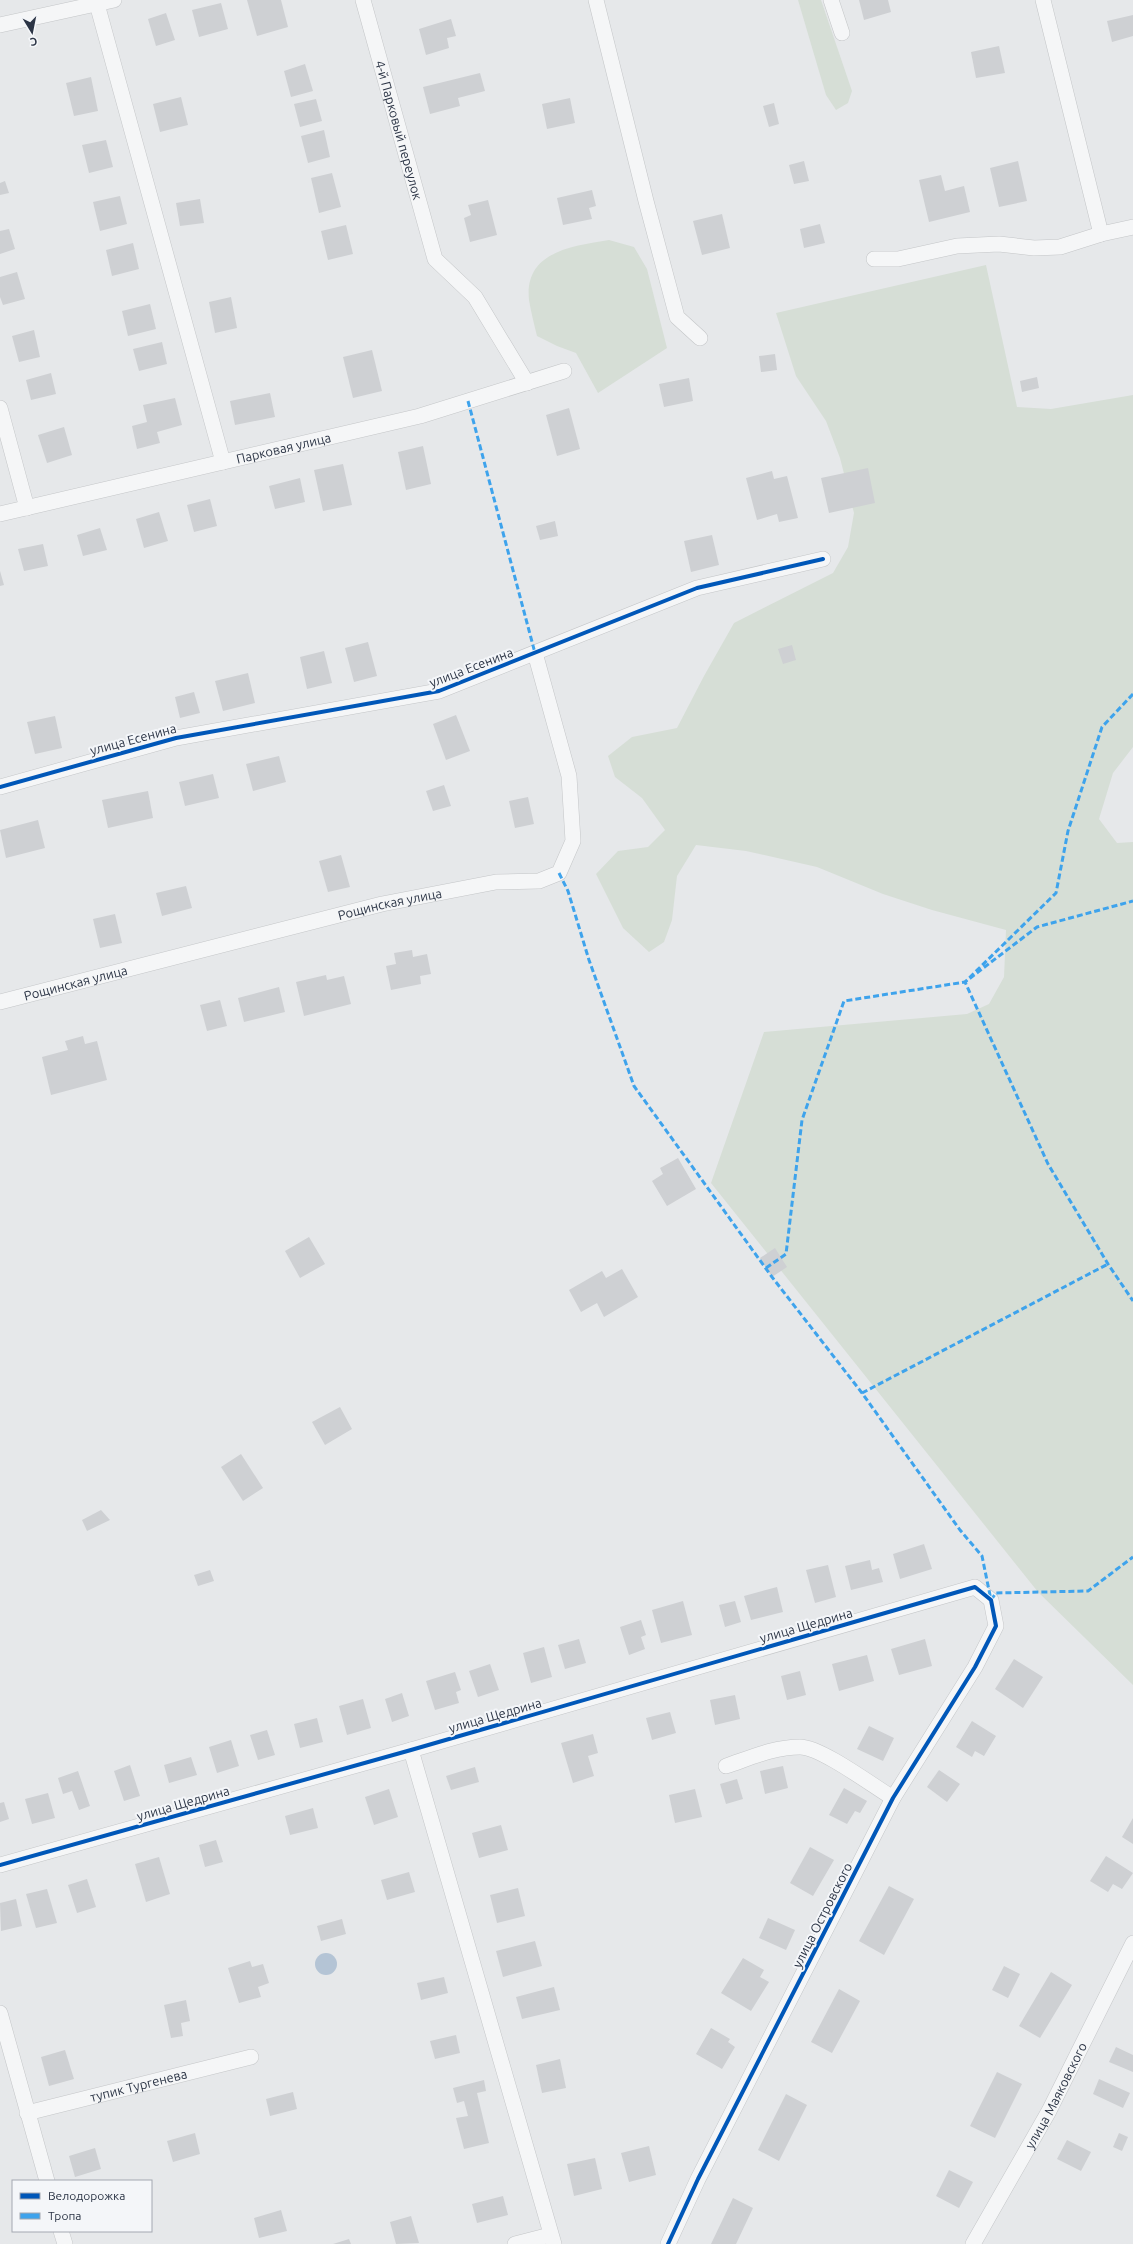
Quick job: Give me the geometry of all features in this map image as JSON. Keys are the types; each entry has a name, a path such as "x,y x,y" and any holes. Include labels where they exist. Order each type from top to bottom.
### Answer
{"street":[{"path":"0,25 114,0"},
{"name":"4-й Парковый переулок","path":"363,0 435,259 475,297 527,383"},
{"path":"596,0 646,201 677,317 700,338"},
{"path":"831,0 842,33"},
{"path":"1043,0 1101,234"},
{"path":"97,4 223,462"},
{"path":"874,259 898,259 957,246 999,244 1034,248 1060,247 1101,234 1133,227"},
{"name":"Парковая улица","path":"0,514 420,416 564,371"},
{"path":"0,408 27,508"},
{"name":"улица Есенина","path":"0,787 176,738 439,691 697,588 822,559"},
{"name":"Рощинская улица","path":"0,1002 382,904 496,882 539,882 559,873 573,841 569,776 535,653"},
{"name":"улица Щедрина","path":"0,1865 411,1750 975,1587 991,1600"},
{"name":"улица Островского","path":"668,2244 698,2179 893,1798 975,1667 996,1626 991,1600"},
{"path":"726,1766 780,1748 802,1746 821,1753 893,1798"},
{"path":"411,1750 552,2239 515,2244"},
{"name":"улица Маяковского","path":"973,2244 1049,2111 1133,1943"},
{"path":"0,2013 47,2180"},
{"name":"тупик Тургенева","path":"27,2113 251,2058"},
{"path":"61,2232 65,2244"}],"shaded area":[{"path":"798,0 821,0 852,91 848,103 836,110 826,95"},
{"path":"609,240 634,247 647,269 667,348 598,393 576,353 537,336 529,300 530,284 534,271 543,261 554,254 581,245"},
{"path":"986,265 1017,407 1051,409 1133,395 1133,747 1113,773 1099,819 1117,843 1133,842 1133,1685 1038,1592 711,1183 764,1032 967,1014 989,1004 1004,977 1006,930 932,910 883,894 817,867 746,851 696,845 677,876 672,920 664,942 649,952 623,928 596,874 618,851 648,847 665,830 642,798 615,777 608,756 632,737 677,728 734,623 833,573 848,547 854,513 840,458 826,421 796,376 776,313"}],"water":[{"path":"326,1953 334,1956 337,1964 334,1972 326,1975 318,1972 315,1964 318,1956"}],"building":[{"path":"247,0 281,0 288,27 257,36"},
{"path":"859,0 888,0 891,12 864,20"},
{"path":"221,3 228,29 199,37 192,10"},
{"path":"166,13 175,40 156,46 148,19"},
{"path":"1133,15 1133,36 1112,42 1107,21"},
{"path":"451,19 456,36 447,38 449,48 426,55 419,29"},
{"path":"999,46 1005,73 976,78 971,52"},
{"path":"305,64 313,91 291,97 284,71"},
{"path":"480,73 485,91 458,98 460,106 430,114 423,87"},
{"path":"91,77 98,111 74,116 66,83"},
{"path":"181,97 188,125 160,132 153,104"},
{"path":"570,98 575,123 547,129 542,104"},
{"path":"316,99 322,121 300,127 294,104"},
{"path":"774,103 779,124 769,127 763,106"},
{"path":"324,130 330,157 308,163 301,136"},
{"path":"106,140 113,167 89,173 82,145"},
{"path":"804,161 809,181 794,184 789,165"},
{"path":"1018,161 1027,201 999,207 990,168"},
{"path":"332,173 341,207 319,213 311,178"},
{"path":"941,175 945,191 964,186 970,212 929,222 919,180"},
{"path":"5,181 9,193 0,195 0,183"},
{"path":"592,190 596,206 589,208 592,219 563,225 557,198"},
{"path":"120,196 127,224 100,231 93,202"},
{"path":"200,199 204,223 180,226 176,203"},
{"path":"488,200 497,235 470,242 464,218 471,215 468,205"},
{"path":"722,214 730,248 702,255 693,221"},
{"path":"820,224 825,243 804,248 800,229"},
{"path":"346,225 353,254 328,260 321,231"},
{"path":"9,229 15,249 0,254 0,231"},
{"path":"133,243 139,269 112,276 106,250"},
{"path":"17,272 25,299 3,305 0,297 0,277"},
{"path":"231,297 237,328 215,333 209,302"},
{"path":"150,304 156,329 128,336 122,311"},
{"path":"34,330 40,357 19,362 12,336"},
{"path":"162,342 167,364 139,371 133,349"},
{"path":"372,350 382,391 353,398 343,357"},
{"path":"775,354 777,370 761,372 759,356"},
{"path":"51,373 56,394 31,400 26,380"},
{"path":"1037,377 1039,388 1022,392 1020,381"},
{"path":"689,378 693,401 664,407 659,384"},
{"path":"270,393 275,417 235,425 230,401"},
{"path":"175,398 182,425 157,432 160,443 137,449 132,426 147,422 143,405"},
{"path":"569,408 580,449 557,456 546,415"},
{"path":"64,427 72,455 47,463 38,435"},
{"path":"423,446 431,484 406,490 398,452"},
{"path":"343,464 352,505 323,511 314,470"},
{"path":"868,468 875,503 829,513 821,478"},
{"path":"772,471 774,479 787,476 798,518 779,522 777,514 757,520 746,478"},
{"path":"300,478 305,502 275,509 269,486"},
{"path":"210,499 217,526 194,532 187,505"},
{"path":"159,512 168,541 144,548 136,519"},
{"path":"555,521 558,536 540,540 536,526"},
{"path":"100,528 107,550 83,556 77,535"},
{"path":"712,535 719,565 691,572 684,541"},
{"path":"43,544 48,566 24,571 18,549"},
{"path":"0,571 4,585 0,586"},
{"path":"368,642 377,676 354,682 345,648"},
{"path":"792,645 796,660 783,664 778,649"},
{"path":"324,651 332,683 307,689 300,657"},
{"path":"248,673 255,703 223,711 215,681"},
{"path":"194,692 200,713 180,718 175,697"},
{"path":"456,715 470,751 446,760 433,724"},
{"path":"55,716 62,748 35,754 27,722"},
{"path":"279,756 286,782 253,791 246,764"},
{"path":"213,774 219,798 185,806 179,782"},
{"path":"444,785 451,806 433,811 426,791"},
{"path":"148,791 153,818 108,828 102,800"},
{"path":"528,797 534,824 515,828 509,801"},
{"path":"38,820 45,848 6,858 0,830"},
{"path":"341,855 350,887 328,892 319,861"},
{"path":"186,886 192,908 162,916 156,893"},
{"path":"115,914 122,943 100,948 93,919"},
{"path":"412,950 413,957 427,954 431,974 420,976 421,984 391,990 386,966 396,964 394,953"},
{"path":"326,975 327,980 344,976 351,1004 304,1016 296,982"},
{"path":"279,987 285,1012 244,1022 238,998"},
{"path":"220,1000 227,1026 207,1031 200,1005"},
{"path":"83,1036 85,1044 97,1041 107,1080 51,1095 42,1057 68,1050 65,1041"},
{"path":"678,1158 696,1189 667,1206 652,1181 663,1174 660,1168"},
{"path":"309,1237 325,1264 300,1278 285,1251"},
{"path":"775,1248 787,1267 772,1277 760,1258"},
{"path":"622,1269 638,1297 604,1317 597,1303 581,1312 569,1290 602,1271 606,1278"},
{"path":"340,1407 352,1429 325,1445 312,1422"},
{"path":"241,1454 263,1488 243,1501 221,1467"},
{"path":"101,1510 110,1520 87,1531 82,1520"},
{"path":"924,1544 932,1569 900,1579 893,1554"},
{"path":"870,1560 872,1570 879,1568 883,1582 851,1590 845,1566"},
{"path":"828,1565 836,1597 815,1603 806,1570"},
{"path":"210,1570 214,1581 198,1586 194,1575"},
{"path":"777,1587 783,1612 751,1620 744,1596"},
{"path":"683,1601 692,1635 661,1643 652,1610"},
{"path":"735,1601 741,1622 725,1627 719,1605"},
{"path":"641,1620 646,1635 641,1637 645,1649 629,1655 620,1627"},
{"path":"579,1639 586,1663 565,1669 558,1645"},
{"path":"925,1639 932,1666 899,1675 891,1649"},
{"path":"544,1647 552,1677 531,1683 523,1653"},
{"path":"867,1655 874,1681 839,1691 832,1664"},
{"path":"1014,1659 1043,1677 1023,1708 995,1689"},
{"path":"490,1664 499,1690 478,1697 469,1671"},
{"path":"800,1671 806,1695 787,1700 781,1676"},
{"path":"455,1672 461,1690 456,1692 459,1703 435,1710 426,1681"},
{"path":"402,1693 409,1716 392,1722 385,1699"},
{"path":"735,1695 740,1719 715,1725 710,1700"},
{"path":"363,1699 371,1728 347,1735 339,1706"},
{"path":"670,1712 676,1733 652,1740 646,1718"},
{"path":"317,1718 323,1742 300,1748 294,1724"},
{"path":"972,1721 996,1736 984,1756 975,1751 972,1757 956,1747"},
{"path":"869,1726 894,1738 883,1761 857,1749"},
{"path":"267,1730 275,1755 258,1760 250,1735"},
{"path":"593,1734 598,1753 588,1756 594,1776 573,1783 561,1743"},
{"path":"231,1740 239,1766 217,1773 209,1747"},
{"path":"191,1757 197,1775 169,1783 164,1765"},
{"path":"130,1765 140,1796 124,1801 114,1771"},
{"path":"783,1766 788,1788 765,1794 760,1771"},
{"path":"475,1767 479,1782 451,1790 446,1776"},
{"path":"939,1770 960,1784 947,1802 927,1787"},
{"path":"78,1771 90,1806 79,1810 72,1791 63,1794 58,1778"},
{"path":"737,1779 743,1799 726,1804 720,1784"},
{"path":"844,1788 867,1801 860,1813 855,1811 847,1824 829,1815"},
{"path":"389,1789 398,1817 374,1825 365,1797"},
{"path":"695,1789 702,1817 675,1823 669,1795"},
{"path":"48,1793 55,1818 32,1824 25,1799"},
{"path":"4,1802 9,1819 0,1822 0,1803"},
{"path":"313,1808 318,1828 290,1835 285,1816"},
{"path":"1133,1818 1133,1844 1122,1837"},
{"path":"501,1825 508,1850 479,1858 472,1833"},
{"path":"216,1840 223,1862 205,1867 199,1845"},
{"path":"810,1847 834,1860 813,1896 790,1883"},
{"path":"1106,1856 1133,1873 1122,1889 1113,1884 1108,1892 1090,1881"},
{"path":"159,1857 170,1894 146,1902 135,1864"},
{"path":"409,1872 415,1892 387,1900 381,1880"},
{"path":"87,1879 96,1907 77,1913 68,1885"},
{"path":"889,1886 914,1899 884,1955 859,1941"},
{"path":"518,1888 525,1916 497,1923 490,1895"},
{"path":"47,1889 57,1923 36,1928 26,1894"},
{"path":"16,1899 22,1926 1,1931 0,1903"},
{"path":"768,1918 795,1930 786,1950 759,1938"},
{"path":"342,1919 346,1934 321,1941 317,1926"},
{"path":"535,1941 542,1966 503,1977 496,1951"},
{"path":"743,1958 764,1970 760,1977 769,1982 751,2011 721,1993"},
{"path":"250,1961 252,1967 263,1964 269,1983 258,1987 261,1997 239,2003 228,1968"},
{"path":"1004,1966 1020,1974 1008,1998 992,1990"},
{"path":"1051,1972 1072,1985 1040,2038 1019,2026"},
{"path":"444,1977 448,1993 421,2000 417,1983"},
{"path":"554,1987 560,2010 522,2019 516,1997"},
{"path":"839,1989 860,2001 832,2053 811,2042"},
{"path":"186,2000 190,2021 181,2023 183,2036 171,2038 164,2005"},
{"path":"711,2028 730,2039 728,2042 735,2047 722,2069 696,2054"},
{"path":"456,2035 460,2053 435,2059 430,2041"},
{"path":"1116,2047 1133,2055 1133,2072 1109,2062"},
{"path":"65,2050 74,2079 49,2086 41,2057"},
{"path":"560,2059 566,2088 542,2093 536,2065"},
{"path":"997,2072 1022,2084 995,2138 970,2126"},
{"path":"1099,2079 1130,2093 1123,2108 1093,2094"},
{"path":"484,2080 486,2091 477,2093 489,2143 464,2149 456,2118 468,2116 464,2101 457,2103 453,2088"},
{"path":"293,2092 297,2109 270,2116 266,2099"},
{"path":"786,2094 807,2105 779,2161 758,2150"},
{"path":"195,2133 200,2154 173,2162 167,2141"},
{"path":"1119,2133 1128,2137 1122,2151 1113,2147"},
{"path":"1067,2140 1091,2152 1081,2171 1057,2159"},
{"path":"649,2146 656,2175 629,2182 621,2153"},
{"path":"95,2148 101,2169 75,2177 69,2156"},
{"path":"595,2158 602,2189 574,2196 567,2164"},
{"path":"949,2170 973,2182 959,2208 936,2196"},
{"path":"503,2196 508,2215 477,2223 472,2204"},
{"path":"733,2198 753,2208 736,2244 711,2244"},
{"path":"281,2210 287,2231 259,2238 254,2218"},
{"path":"411,2216 419,2243 396,2244 390,2222"},
{"path":"349,2239 351,2244 333,2244"}],"marked path":[{"path":"468,401 535,653"},
{"path":"1133,694 1102,727 1068,831 1056,893 965,982 1037,927 1133,901"},
{"path":"559,873 568,891 589,960 634,1086 772,1277 862,1393 960,1530 982,1556 991,1600"},
{"path":"766,1268 786,1254 802,1120 844,1001 965,982 1048,1164 1108,1264 1133,1301"},
{"path":"862,1393 1108,1264"},
{"path":"991,1600 996,1593 1088,1591 1133,1557"}],"cycle path":[{"path":"0,787 176,738 439,691 697,588 823,559"},
{"path":"0,1865 411,1750 975,1587 991,1600 996,1626 975,1667 893,1798 698,2179 668,2244"}]}
